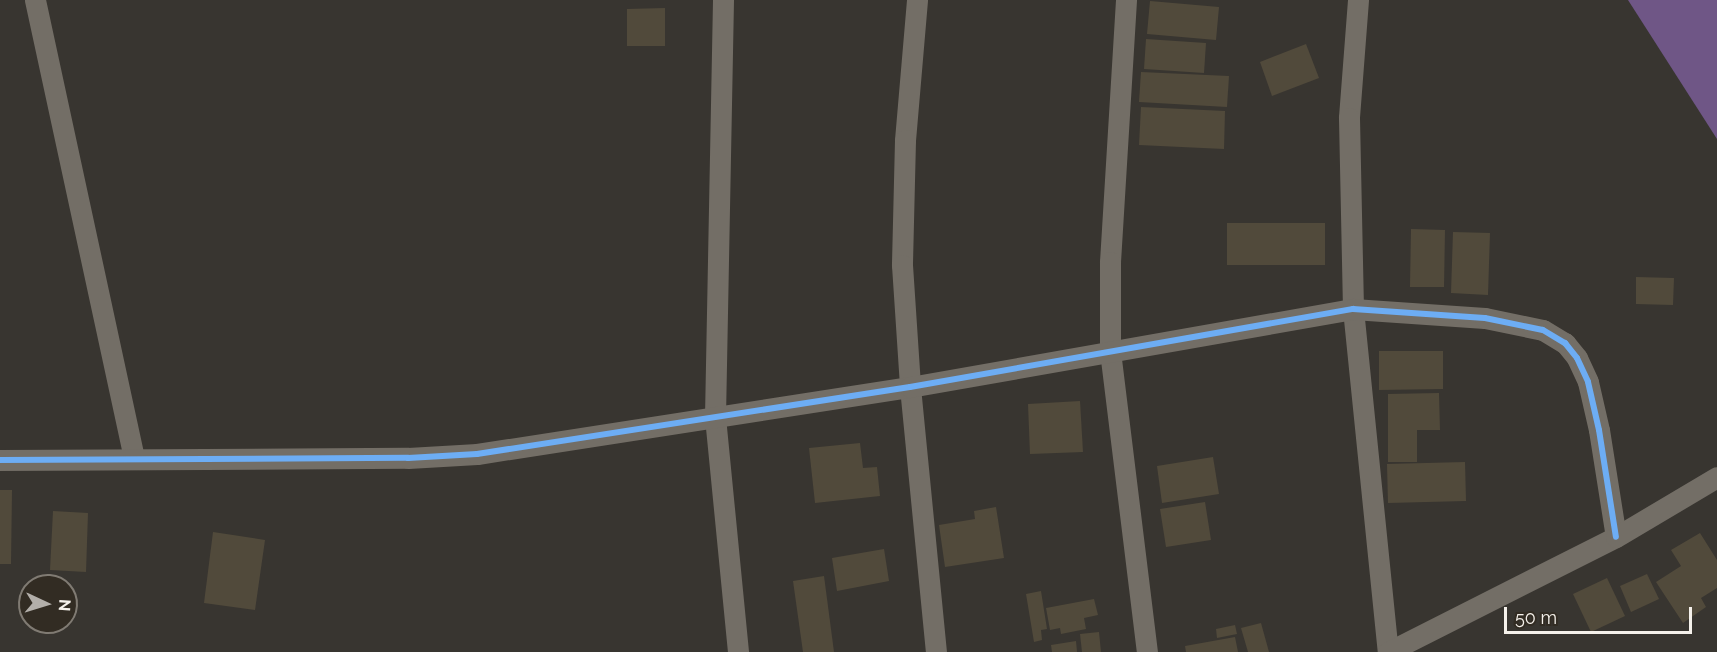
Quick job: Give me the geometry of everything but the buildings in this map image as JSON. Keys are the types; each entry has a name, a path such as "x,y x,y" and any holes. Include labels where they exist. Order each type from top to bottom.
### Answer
{"street":[{"path":"35,0 134,458"},
{"path":"723,0 715,417 738,652"},
{"path":"918,0 905,140 902,265 910,387 936,652"},
{"path":"1126,0 1110,262 1110,351 1147,652"},
{"path":"1358,0 1349,118 1353,309 1388,652 1616,537 1717,477"},
{"path":"0,460 408,458 477,454 910,387 1353,309 1485,318 1543,330 1565,343 1577,358 1588,382 1599,430 1616,537"}],"shaded area":[{"path":"1628,0 1717,0 1717,139"}],"cycle path":[{"path":"0,460 408,458 477,454 910,387 1353,309 1485,318 1543,330 1565,343 1577,358 1588,382 1599,430 1616,537"}]}
